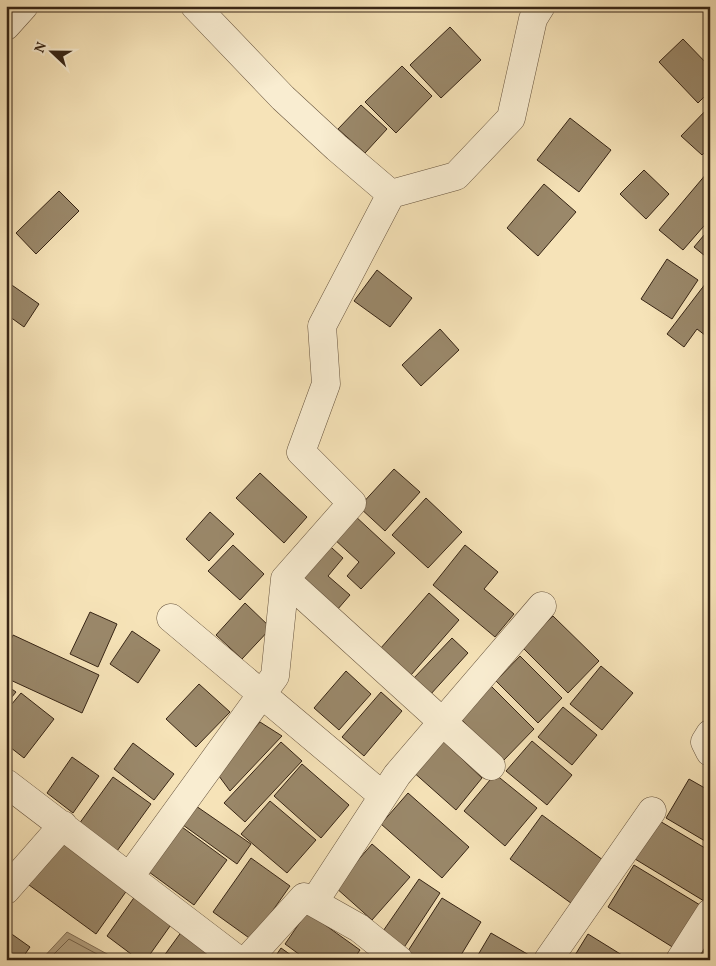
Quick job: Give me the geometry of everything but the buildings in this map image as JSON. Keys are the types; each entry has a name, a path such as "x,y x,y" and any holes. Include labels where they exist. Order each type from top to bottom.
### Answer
{"street":[{"path":"6,26 24,6"},
{"path":"195,6 284,98 337,148 391,194"},
{"path":"130,876 275,676 285,579 352,503 301,452 326,384 322,326 391,194 456,176 511,118 533,19 541,6"},
{"path":"285,579 491,766"},
{"path":"314,902 397,775 542,606"},
{"path":"171,618 383,796"},
{"path":"710,734 705,742 710,752"},
{"path":"6,783 238,960"},
{"path":"548,960 652,811"},
{"path":"6,890 63,825"},
{"path":"247,960 304,897 359,928 399,960"},
{"path":"680,960 710,913"}],"water":[{"path":"67,932 118,960 41,960"}]}
